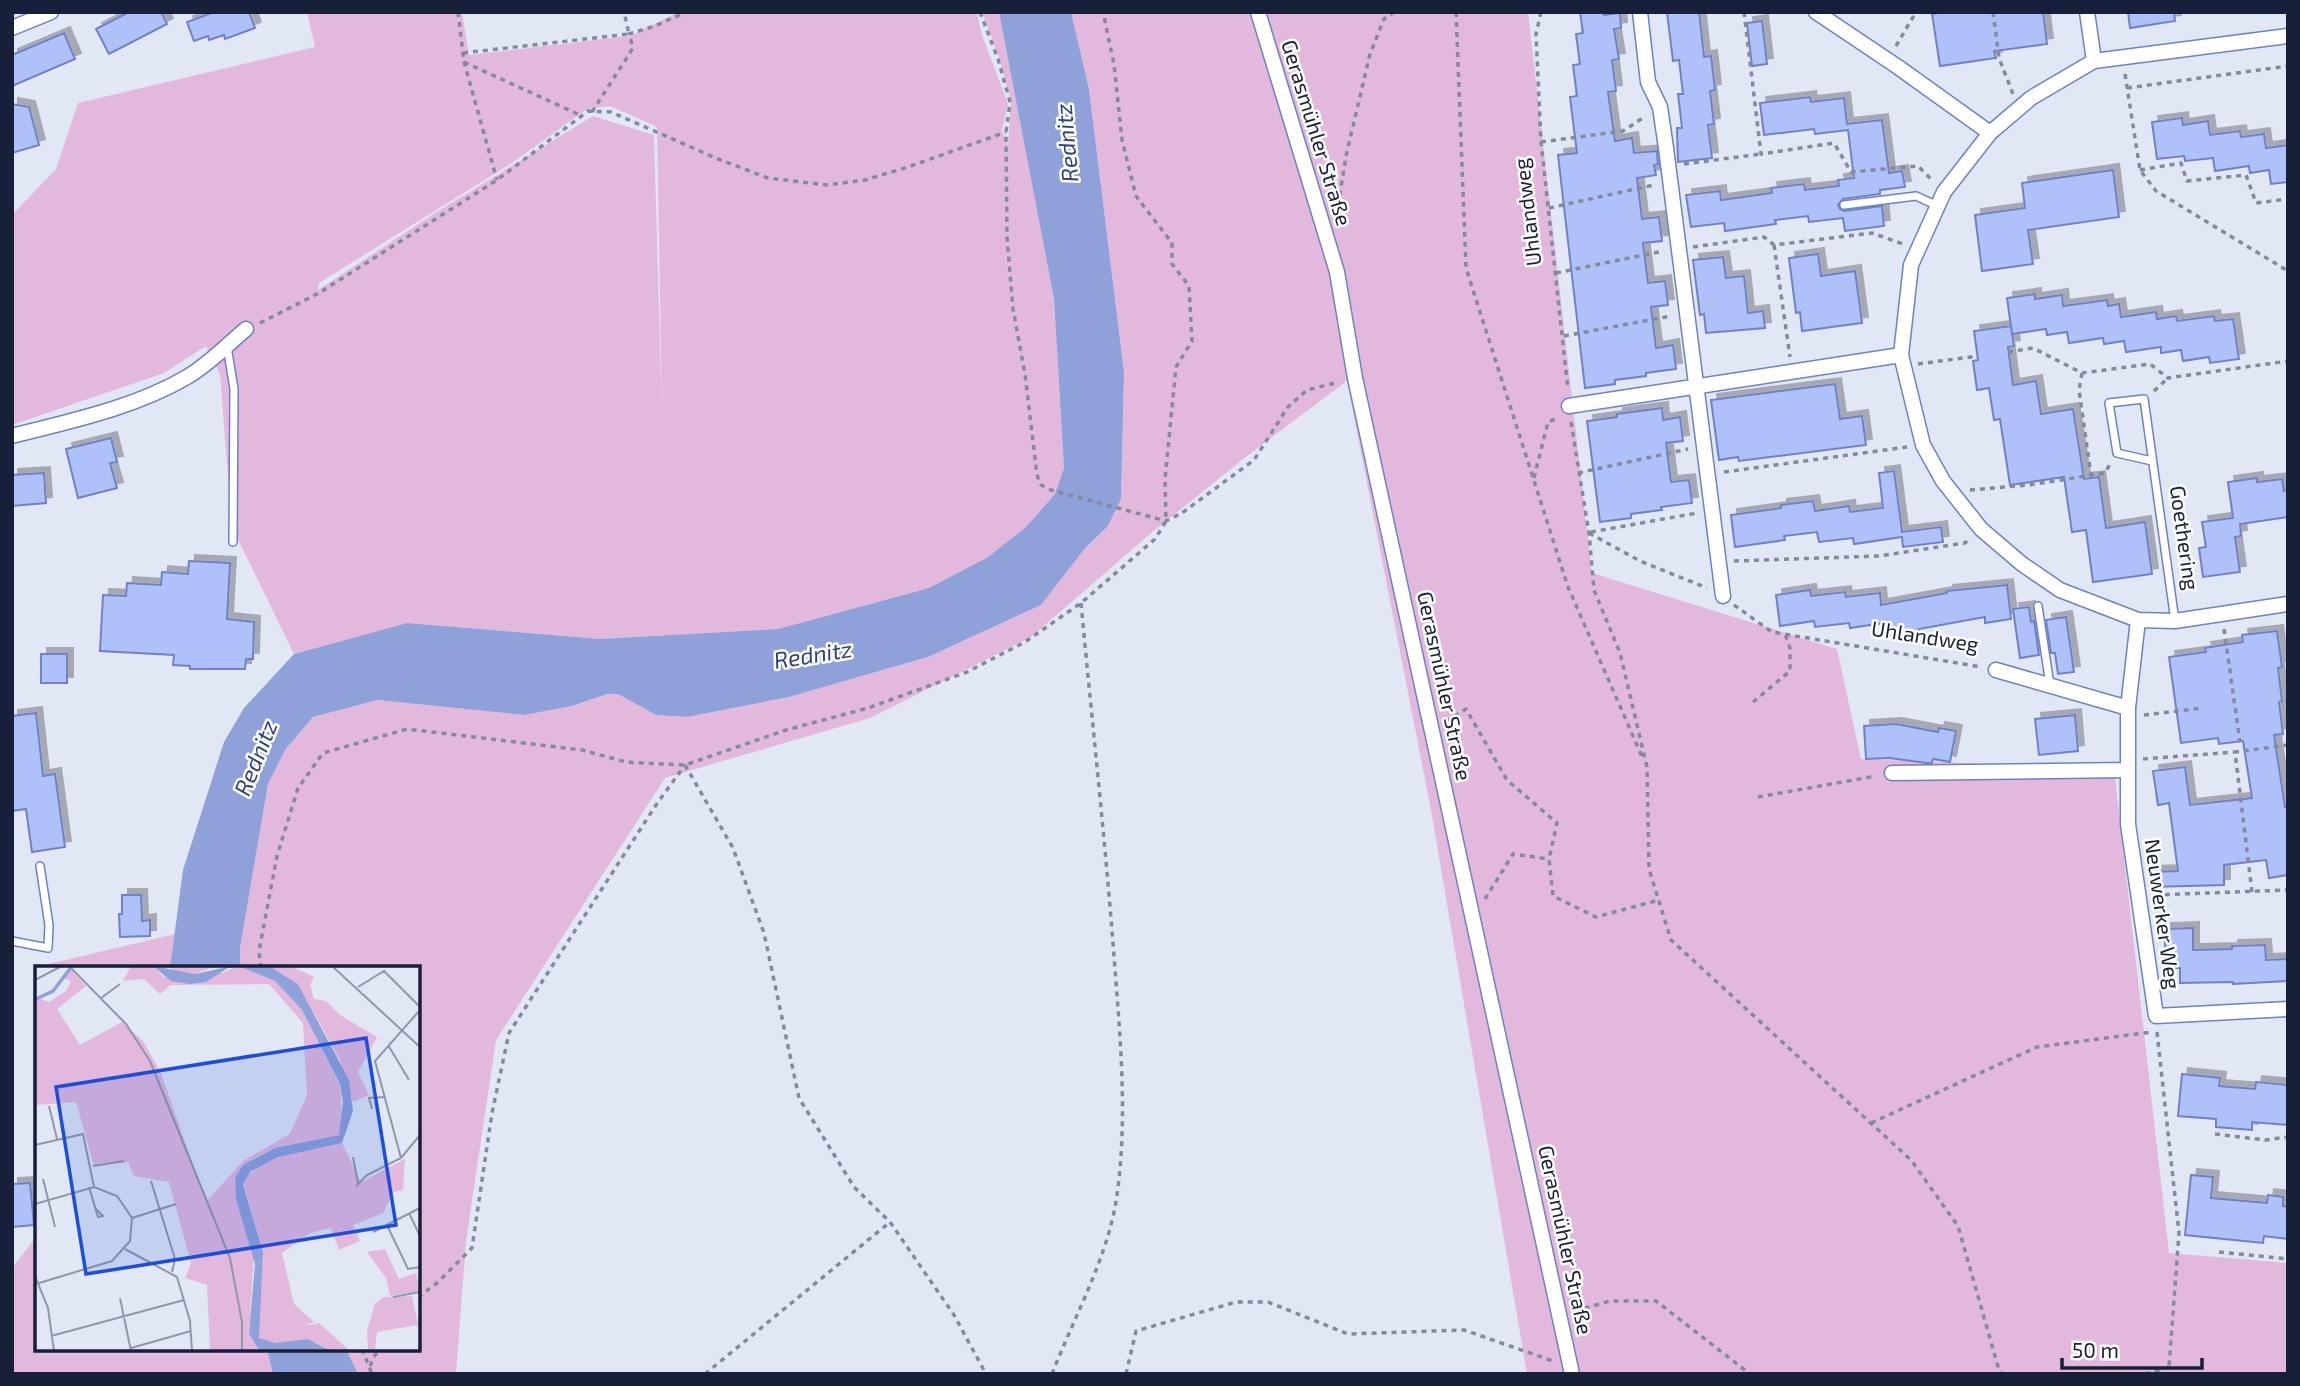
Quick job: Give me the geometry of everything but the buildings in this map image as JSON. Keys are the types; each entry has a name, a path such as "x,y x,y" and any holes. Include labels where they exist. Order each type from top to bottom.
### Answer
{"street":[{"path":"12,28 51,12"},
{"name":"Gerasmühler Straße","path":"1258,12 1336,272 1354,378 1572,1371"},
{"path":"1640,12 1648,82 1660,107 1723,596"},
{"path":"1816,12 1990,133"},
{"path":"2087,12 2094,61"},
{"name":"Goethering","path":"2288,36 2094,61 2031,98 1990,133 1944,192 1911,265 1902,361 1923,445 1950,491 1981,529 2022,564 2060,590 2138,620 2175,621 2288,604"},
{"path":"12,436 150,396 189,376 246,329"},
{"path":"1570,410 1697,385 1902,361"},
{"name":"Neuwerker Weg","path":"2138,620 2128,712 2128,824 2156,1016 2288,1009"},
{"name":"Uhlandweg","path":"1996,670 2128,712"},
{"path":"1892,773 2127,765"}],"lane":[{"path":"1844,205 1916,196 1938,206"},
{"path":"227,345 234,386 233,542"},
{"path":"2117,453 2109,403 2144,399"},
{"name":"Goethering","path":"2144,399 2175,621"},
{"name":"Goethering","path":"2117,453 2152,461"},
{"path":"2038,606 2050,685"},
{"path":"12,941 48,948 49,925 40,866"}],"path":[{"path":"458,12 464,62 497,180"},
{"path":"592,112 632,48 624,12"},
{"path":"463,54 629,34 686,12"},
{"path":"981,12 1010,102 1006,132 1007,237 1013,309 1025,374 1037,475 1041,485 1051,490 1166,521"},
{"path":"1103,12 1114,64 1122,140 1136,196 1172,243 1172,264 1189,286 1192,341 1176,367 1165,479 1166,521"},
{"path":"1330,196 1338,206 1346,156 1370,54 1384,19 1394,12"},
{"path":"1456,12 1466,268 1568,587 1647,767"},
{"name":"Uhlandweg","path":"1541,12 1536,34 1541,142 1570,410 1589,533 1640,561 1682,576 1723,596 1772,632 1996,670"},
{"path":"1744,12 1762,153"},
{"path":"1888,60 1916,12"},
{"path":"1993,12 1999,58 2018,109"},
{"path":"2123,58 2140,170 2156,191 2288,271"},
{"path":"464,62 582,116"},
{"path":"2127,88 2288,66"},
{"path":"1541,142 1623,131 1660,107"},
{"path":"246,329 319,293 497,180 588,111 611,112 768,178 827,185 865,180 1006,132"},
{"path":"1668,166 1833,143 1851,172 1918,166 1944,192"},
{"path":"2140,170 2181,163 2187,181 2246,175 2256,203 2288,199"},
{"path":"1549,208 1670,181"},
{"path":"1774,245 1872,233 1918,250"},
{"path":"1556,273 1679,248 1764,237 1774,245 1792,372"},
{"path":"1564,336 1687,313"},
{"path":"2008,352 2033,348 2082,373 2150,364 2168,378"},
{"path":"1902,361 1978,356"},
{"path":"2144,399 2168,378 2288,361"},
{"path":"2082,373 2079,390 2091,475"},
{"path":"261,966 259,951 277,856 298,788 323,752 407,729 582,750 626,762 685,765 786,730 868,708 967,671 1026,642 1081,603 1155,539 1166,521 1182,513 1254,460 1288,407 1307,390 1354,378"},
{"path":"1534,480 1548,422 1570,410"},
{"path":"1578,473 1704,445"},
{"path":"1707,474 1923,445"},
{"path":"1950,491 1992,489 2105,472 2117,453"},
{"path":"1712,510 1589,533 1594,590 1619,653 1647,767 1649,869 1671,940 1911,1160 1958,1226 1999,1370 2003,1374"},
{"path":"1718,562 1879,556 1965,543 1981,529"},
{"path":"1052,1374 1108,1234 1117,1196 1122,1116 1119,1021 1108,879 1081,603"},
{"path":"2222,614 2240,742"},
{"path":"1753,702 1790,671 1790,648 1785,634"},
{"path":"2128,712 2203,708"},
{"path":"1432,731 1466,709 1507,780 1557,823 1549,859 1553,896 1596,918 1659,901"},
{"path":"2127,765 2288,744"},
{"path":"2235,752 2252,892"},
{"path":"685,765 733,848 764,933 799,1098 854,1187 890,1222 954,1315 986,1374"},
{"path":"420,1296 438,1283 472,1248 492,1113 509,1032 656,805 685,765"},
{"path":"1758,797 1892,773"},
{"path":"1473,919 1513,854 1549,859"},
{"path":"2138,895 2288,890"},
{"path":"2156,1016 2179,1233 2169,1374"},
{"path":"1871,1123 2036,1048 2157,1031"},
{"path":"2215,1134 2264,1140 2288,1137"},
{"path":"705,1374 890,1222"},
{"path":"2219,1252 2288,1259"},
{"path":"1560,1315 1609,1301 1656,1301 1750,1374"},
{"path":"1126,1374 1136,1332 1236,1302 1268,1302 1348,1334 1464,1331 1572,1371"},
{"path":"363,1351 372,1374"},
{"path":"370,1367 377,1351"},
{"path":"2145,1374 2169,1367"}],"shaded area":[{"path":"307,12 462,12 469,55 630,36 679,12 977,12 981,32 1008,104 1002,130 1008,145 1011,101 982,12 999,12 1054,299 1064,468 1055,494 1026,527 988,557 929,588 778,629 600,639 407,623 294,654 232,527 220,374 206,346 164,373 12,425 12,215 56,169 78,103 315,47","holes":["610,106 657,127 662,414 654,135 593,116 435,213 318,290 319,283 512,163 587,109"]},
{"path":"1071,12 1528,12 1592,573 1837,649 1861,759 2114,769 2169,1253 2288,1263 2288,1374 1527,1374 1431,810 1347,381 1247,456 1150,534 1031,637 870,718 665,778 496,1040 466,1241 456,1374 358,1374 347,1351 420,1351 420,966 240,966 240,948 268,784 285,750 313,717 377,700 524,715 572,706 607,694 618,694 656,715 687,717 789,697 928,657 1041,605 1086,547 1108,526 1121,499 1124,372 1089,89"},
{"path":"175,934 170,966 44,965"},
{"path":"35,1239 35,1351 267,1351 273,1374 12,1374 12,1268"}],"water":[{"name":"Rednitz","path":"999,12 1071,12 1089,89 1124,372 1121,499 1108,526 1086,547 1041,605 928,657 789,697 687,717 656,715 618,694 607,694 572,706 524,715 377,700 313,717 285,750 268,784 240,948 240,966 170,966 183,870 224,742 244,708 294,654 407,623 600,639 778,629 929,588 988,557 1026,527 1055,494 1064,468 1054,299"},
{"path":"267,1351 347,1351 358,1374 273,1374"}]}
